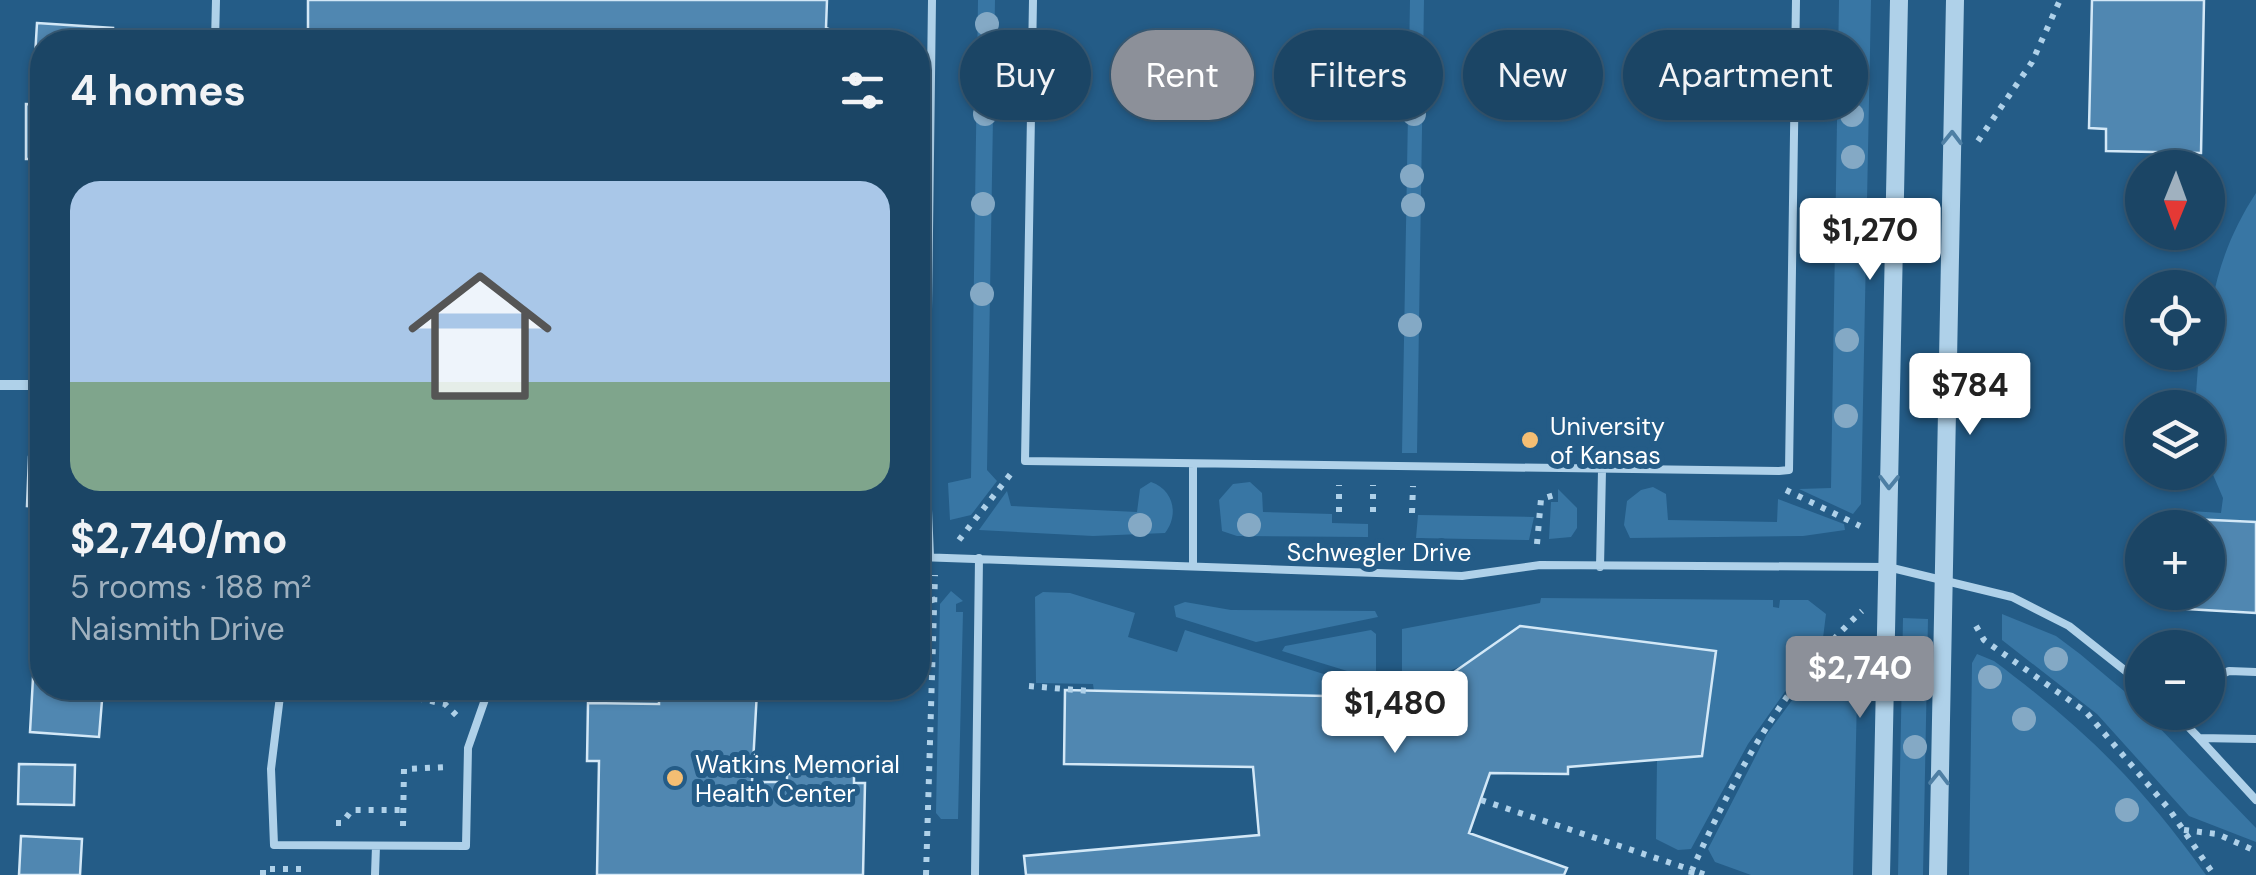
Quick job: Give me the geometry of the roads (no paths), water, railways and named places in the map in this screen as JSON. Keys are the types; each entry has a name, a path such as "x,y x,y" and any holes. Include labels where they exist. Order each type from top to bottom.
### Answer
{"street":[{"path":"1881,875 1900,0"},
{"path":"1938,875 1956,0"},
{"path":"0,384 30,385"}],"lane":[{"path":"215,30 216,0"},
{"path":"930,155 932,0"},
{"path":"1032,0 1025,461 1602,470 1789,470 1796,0"},
{"path":"1193,464 1193,563"},
{"path":"1600,567 1602,470"},
{"name":"Schwegler Drive","path":"930,556 1193,563 1235,571 1462,576 1540,564 1888,567 1943,577 2012,597 2054,619 2125,671"},
{"path":"975,875 979,558"},
{"path":"2225,674 2256,672"},
{"path":"280,700 272,769 274,845 376,846 466,846 468,762 485,700"},
{"path":"2191,730 2256,800"},
{"path":"2198,738 2256,739"},
{"path":"375,875 376,846"}],"place":[{"name":"University of Kansas","path":"1530,440"},
{"name":"Watkins Memorial Health Center","path":"675,778"}]}
